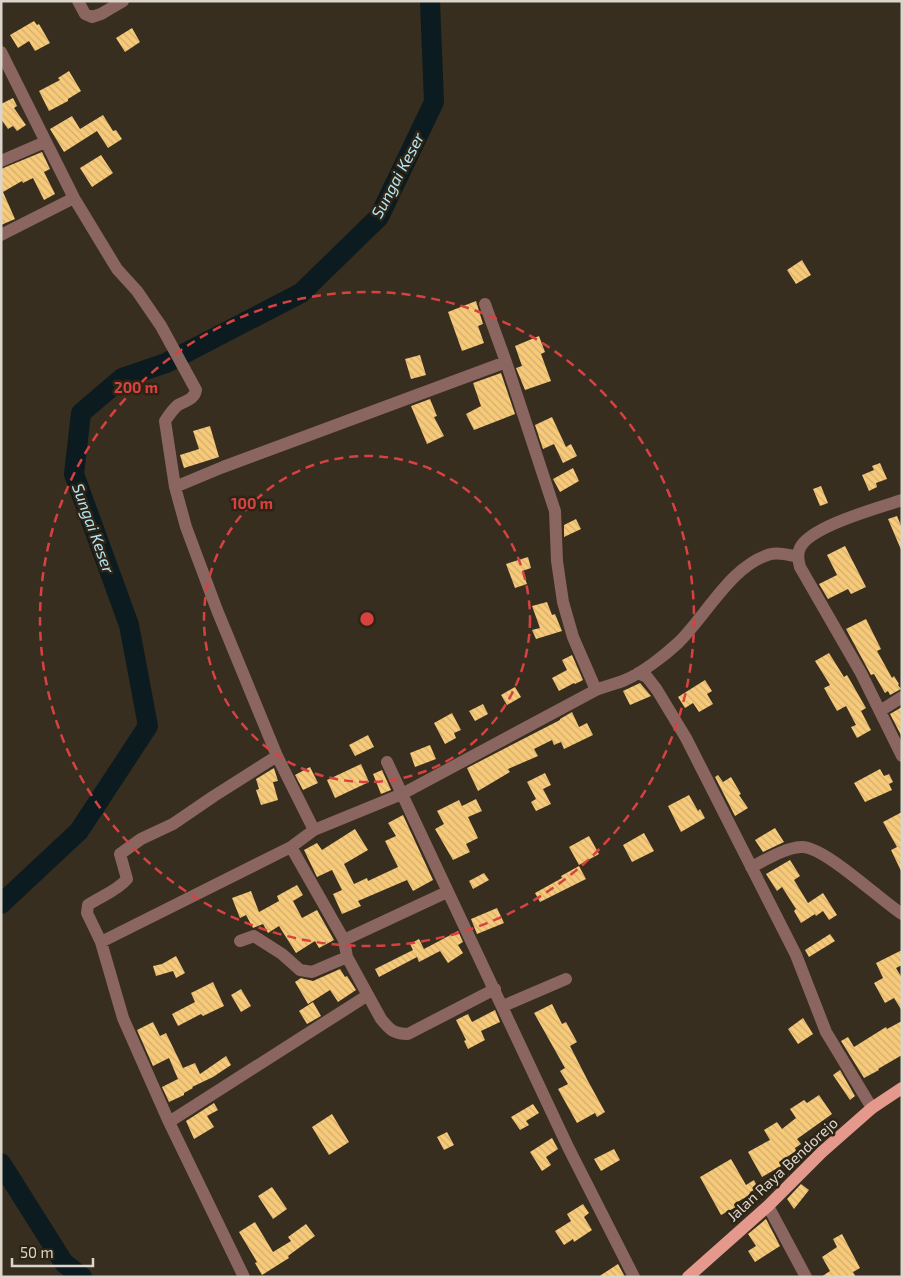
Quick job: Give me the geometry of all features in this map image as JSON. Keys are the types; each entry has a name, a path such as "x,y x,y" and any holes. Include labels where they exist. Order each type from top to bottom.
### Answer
{"main road":[{"name":"Jalan Raya Bendorejo","path":"688,1277 768,1206 822,1152 872,1108 902,1088"}],"street":[{"path":"78,1 85,14 92,17 123,1"},
{"path":"1,52 74,198 117,269 137,291 160,326 196,390 196,394 178,406 169,414 165,421 175,487 186,527 217,610 277,756 314,830"},
{"path":"1,161 45,142"},
{"path":"1,235 74,198"},
{"path":"485,304 555,511 557,561 563,602 573,636 596,690"},
{"path":"175,487 223,467 506,362"},
{"path":"902,500 826,527 801,546 798,557 800,567 862,673 902,756"},
{"path":"101,942 291,847 314,830 402,794 596,690 626,680 678,643 740,571 772,554 785,553 798,557"},
{"path":"638,673 647,677 657,690 686,738 796,955 826,1032 872,1108"},
{"path":"880,711 902,698"},
{"path":"244,1277 169,1122 123,1018 101,942 87,912 88,905 113,891 127,878 120,854 127,848 140,839 173,824 277,756"},
{"path":"387,762 568,1147 634,1277"},
{"path":"291,847 344,940 347,957 368,995 388,1028 396,1034 408,1034 495,989"},
{"path":"751,867 794,848 810,848 830,859 902,914"},
{"path":"344,940 447,892"},
{"path":"240,941 254,936 282,954 300,970 312,972 347,957"},
{"path":"503,1006 566,980"},
{"path":"169,1122 368,995"},
{"path":"768,1206 806,1277"}],"building":[{"path":"34,21 37,25 39,24 50,43 35,51 29,41 18,48 10,35"},
{"path":"132,28 140,42 125,52 116,38"},
{"path":"69,71 81,91 68,99 68,101 49,111 39,91 60,80 58,78"},
{"path":"13,98 17,106 14,108 26,125 17,131 13,126 8,129 1,119 1,104"},
{"path":"103,115 113,131 116,130 122,139 108,148 97,131 64,152 50,129 72,116 80,129"},
{"path":"42,152 50,169 44,172 55,194 44,200 33,178 23,183 22,181 3,192 15,219 1,225 1,169"},
{"path":"101,155 113,173 92,187 80,168"},
{"path":"802,260 811,275 796,284 787,270"},
{"path":"476,301 483,324 478,326 484,343 462,351 448,312"},
{"path":"539,336 545,352 541,354 551,381 525,390 516,368 522,366 515,346"},
{"path":"420,355 426,375 411,379 405,359"},
{"path":"501,373 515,414 474,430 466,414 481,406 473,383"},
{"path":"430,399 437,416 434,417 444,436 427,444 411,406"},
{"path":"552,417 566,447 571,444 577,456 563,463 554,444 543,449 535,425"},
{"path":"210,426 219,457 184,468 180,455 199,449 193,431"},
{"path":"880,463 887,479 876,483 877,487 869,491 862,475 874,470 872,466"},
{"path":"573,468 579,481 560,492 553,479"},
{"path":"821,486 828,503 820,506 813,489"},
{"path":"897,516 902,528 902,552 888,519"},
{"path":"576,519 581,529 564,537 564,525"},
{"path":"845,546 866,587 851,594 848,589 828,599 819,584 837,575 827,555"},
{"path":"528,557 531,568 522,571 527,584 515,588 506,564"},
{"path":"547,602 552,615 555,614 562,631 536,639 532,630 540,628 532,606"},
{"path":"866,619 881,649 877,651 892,678 894,676 901,689 890,695 888,691 885,693 874,674 871,675 846,629"},
{"path":"829,653 844,677 847,675 866,708 861,711 871,730 857,738 851,727 856,725 846,706 837,711 824,688 830,685 815,661"},
{"path":"572,655 583,680 559,691 552,678 567,670 562,660"},
{"path":"705,680 712,691 707,694 713,704 699,712 693,703 685,708 678,697"},
{"path":"640,683 651,696 630,705 623,691"},
{"path":"515,687 521,697 507,705 501,695"},
{"path":"483,704 488,714 475,721 469,711"},
{"path":"902,707 902,737 890,714"},
{"path":"572,712 579,727 587,723 593,735 564,749 561,742 554,745 552,740 534,749 538,756 508,769 510,772 478,791 467,768"},
{"path":"452,713 461,730 454,733 456,738 445,744 434,723"},
{"path":"368,735 374,747 355,756 349,745"},
{"path":"430,745 436,759 415,767 410,753"},
{"path":"361,764 369,782 335,798 327,780"},
{"path":"310,767 318,783 303,790 295,775"},
{"path":"274,768 278,781 273,782 278,800 261,805 256,790 259,789 256,779"},
{"path":"880,769 884,776 889,774 893,782 889,784 892,790 865,802 854,783"},
{"path":"382,770 391,790 381,794 373,774"},
{"path":"545,773 551,785 543,789 551,804 536,811 531,802 536,799 527,782"},
{"path":"718,775 723,782 731,777 741,794 739,795 748,808 735,816 715,777"},
{"path":"689,795 698,811 700,809 705,818 681,832 668,806"},
{"path":"476,799 482,811 468,817 478,838 466,844 470,852 453,860 435,829 444,824 437,811 459,800 462,806"},
{"path":"902,812 902,873 891,850 897,847 883,822"},
{"path":"403,815 433,880 413,891 407,880 358,901 361,906 342,914 333,894 342,890 332,870 317,877 304,850 317,843 322,850 355,829 368,850 344,864 354,884 367,878 368,881 398,867 385,841 396,836 388,823"},
{"path":"775,828 784,842 763,852 755,840"},
{"path":"644,833 654,851 632,862 623,845"},
{"path":"589,836 599,854 579,865 569,847"},
{"path":"790,860 800,876 794,880 808,903 823,893 837,915 829,920 823,911 801,923 794,911 796,909 782,887 777,891 766,874"},
{"path":"579,866 586,879 540,902 535,893"},
{"path":"484,873 489,880 473,889 469,881"},
{"path":"297,885 303,895 293,901 302,918 317,910 334,940 319,948 315,941 296,953 279,926 268,933 263,924 253,928 246,915 240,918 232,898 251,891 259,912 279,901 277,896"},
{"path":"497,908 504,923 477,934 471,919"},
{"path":"458,931 463,942 458,945 463,953 448,963 440,951 419,962 417,957 379,977 375,969 413,950 410,944 419,939 424,949"},
{"path":"830,934 835,941 809,957 805,950"},
{"path":"902,950 902,965 896,968 902,978 902,1011 894,998 885,1003 874,983 883,978 876,963"},
{"path":"176,956 185,973 176,978 173,971 156,976 153,966 162,964"},
{"path":"340,969 356,990 338,1002 330,990 308,1004 295,982 301,978 313,981"},
{"path":"213,982 224,1006 203,1016 201,1014 178,1026 172,1014 195,1002 191,993"},
{"path":"241,989 251,1006 241,1012 231,995"},
{"path":"313,1002 321,1016 307,1024 299,1011"},
{"path":"552,1004 562,1024 566,1022 577,1042 570,1046 605,1112 597,1117 595,1113 577,1123 558,1089 568,1084 560,1071 565,1068 534,1013"},
{"path":"495,1010 500,1022 481,1031 485,1040 468,1049 464,1041 466,1040 456,1020 468,1014 472,1022"},
{"path":"803,1018 813,1034 798,1044 788,1029"},
{"path":"902,1021 902,1055 864,1078 841,1041 848,1037 854,1047 886,1027 887,1029"},
{"path":"153,1022 160,1036 166,1033 183,1068 195,1063 200,1074 226,1056 231,1065 213,1077 192,1087 184,1095 169,1102 162,1087 178,1079 169,1058 153,1066 137,1030"},
{"path":"840,1070 855,1096 850,1100 833,1075"},
{"path":"819,1095 832,1114 797,1139 801,1144 795,1148 796,1151 779,1162 781,1166 762,1177 748,1152 770,1140 764,1130 777,1122 782,1129 796,1118 790,1109 804,1100 807,1103"},
{"path":"214,1103 218,1110 207,1116 214,1127 194,1139 186,1121"},
{"path":"533,1104 539,1113 526,1121 529,1125 520,1130 511,1117"},
{"path":"332,1114 349,1142 329,1155 312,1127"},
{"path":"447,1132 454,1145 444,1150 437,1137"},
{"path":"552,1138 558,1149 546,1157 551,1165 542,1171 530,1152"},
{"path":"614,1149 620,1160 601,1171 594,1159"},
{"path":"731,1159 746,1185 754,1180 758,1188 734,1204 736,1207 721,1215 700,1177"},
{"path":"801,1184 809,1190 794,1209 787,1199"},
{"path":"272,1187 287,1209 273,1219 258,1196"},
{"path":"583,1204 589,1213 584,1217 592,1230 574,1242 573,1239 564,1245 555,1231 571,1221 567,1214"},
{"path":"766,1219 780,1246 755,1262 748,1251 756,1246 748,1234"},
{"path":"255,1222 273,1252 291,1241 288,1237 306,1224 315,1236 288,1256 289,1258 262,1275 255,1263 257,1262 239,1232"},
{"path":"842,1234 860,1268 853,1272 856,1277 821,1277 830,1271 822,1257 837,1247 833,1239"},
{"path":"618,1264 625,1277 598,1277"}],"waterway":[{"name":"Sungai Keser","path":"1,904 79,831 148,726 129,625 74,474 81,413 122,378 166,363 301,293 379,217 434,102 430,1"},
{"name":"Sungai Keser","path":"1,1163 64,1263 82,1277"}]}
